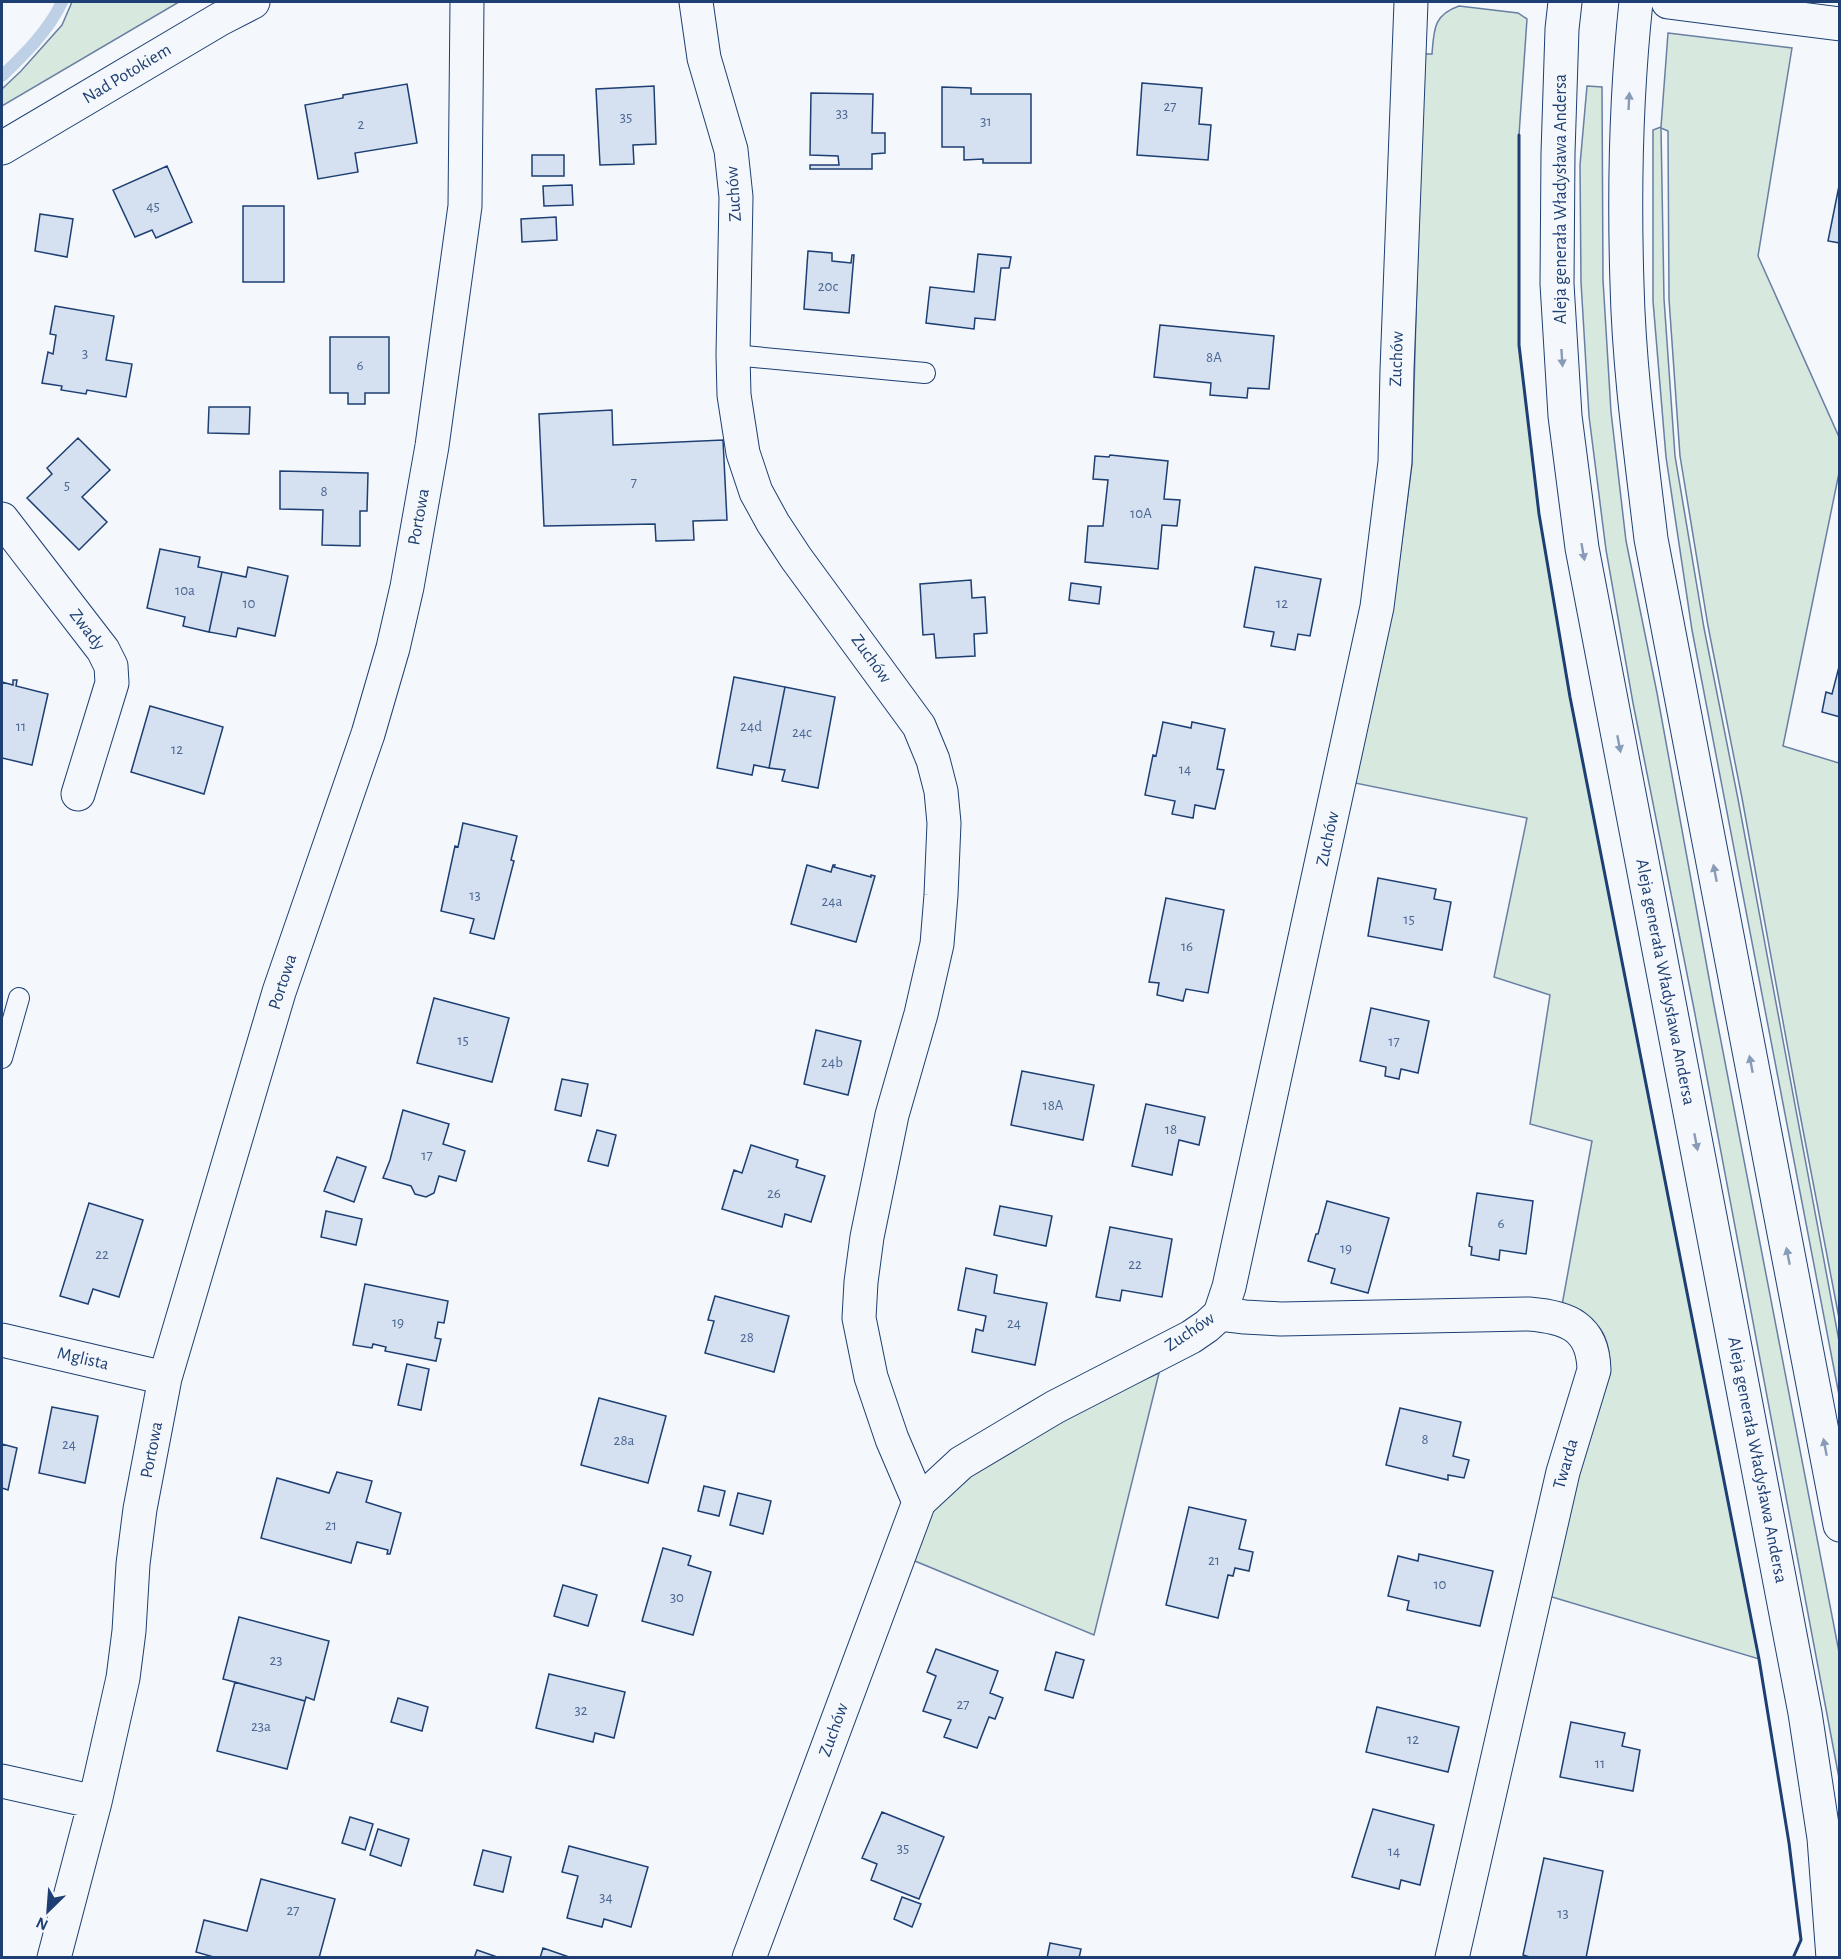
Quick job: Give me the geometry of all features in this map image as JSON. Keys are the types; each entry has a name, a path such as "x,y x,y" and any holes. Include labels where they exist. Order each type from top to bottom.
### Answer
{"street":[{"name":"Nad Potokiem","path":"2,148 220,19 253,2"},
{"name":"Portowa","path":"54,1958 95,1802 123,1678 134,1553 165,1378 279,992 368,734 393,648 407,587 432,446 465,206 467,2"},
{"name":"Zuchów","path":"696,2 704,58 731,150 736,197 733,356 737,420 743,453 756,492 773,524 919,726 933,760 941,791 944,823 943,854 936,944 921,1014 892,1115 867,1237 859,1318 871,1377 892,1439 919,1502"},
{"name":"Zuchów","path":"749,1958 919,1502 961,1463 1055,1407 1191,1337 1220,1314 1229,1287 1270,1105 1377,607 1395,462 1411,2"},
{"name":"Aleja generała Władysława Andersa","path":"1565,2 1558,153 1557,284 1565,416 1582,548 1805,1713 1824,1838 1833,1958"},
{"path":"1636,2 1632,37 1627,160 1626,285 1635,405 1651,539 1839,1525"},
{"path":"1668,2 1839,24"},
{"name":"Zwady","path":"2,519 102,650 111,666 112,683 78,794"},
{"name":"Twarda","path":"1220,1314 1281,1319 1529,1314 1551,1316 1571,1322 1584,1334 1594,1353 1594,1370 1563,1472 1452,1958"},
{"name":"Mglista","path":"2,1340 165,1378"},
{"path":"2,1781 95,1802"}],"lane":[{"path":"733,356 925,373"},
{"path":"2,1058 19,998"}],"shaded area":[{"path":"72,2 179,2 2,106 2,89 62,25"},
{"path":"1459,6 1518,13 1527,19 1519,135 1519,345 1539,514 1570,697 1759,1659 1542,1594 1610,1374 1610,1360 1601,1329 1586,1316 1562,1305 1592,1141 1530,1124 1550,995 1494,977 1527,818 1355,783 1393,608 1412,464 1423,54 1432,54 1436,24 1444,14"},
{"path":"1668,33 1792,48 1758,256 1839,437 1839,473 1783,746 1839,763 1839,1318 1708,626 1680,456 1669,299 1668,131 1661,128 1664,299 1675,456 1704,628 1839,1341 1839,1395 1692,630 1666,457 1653,301 1653,130 1661,127"},
{"path":"1587,86 1602,87 1603,280 1611,412 1626,541 1657,693 1713,1000 1839,1652 1839,1778 1694,1009 1633,703 1606,550 1589,416 1581,282 1580,165"},
{"path":"1159,1373 1094,1635 910,1559 932,1509 974,1470 1057,1419"}],"building":[{"path":"1142,83 1202,88 1199,124 1211,125 1208,160 1137,155"},
{"path":"407,84 417,143 355,153 358,172 318,179 305,105 343,98 343,95"},
{"path":"654,86 656,144 633,145 634,164 600,165 596,89"},
{"path":"942,87 971,88 971,94 1031,94 1031,163 983,163 983,159 964,160 964,147 942,147"},
{"path":"811,93 873,94 872,133 885,133 885,153 872,154 872,169 810,169 810,165 839,165 838,156 810,155"},
{"path":"532,155 564,155 564,176 532,176"},
{"path":"167,166 192,222 156,238 152,230 135,237 113,190"},
{"path":"1840,181 1840,243 1828,241"},
{"path":"572,185 573,205 544,206 543,186"},
{"path":"243,206 284,206 284,282 243,282"},
{"path":"40,214 73,219 67,257 35,251"},
{"path":"556,217 557,240 522,242 521,219"},
{"path":"808,251 832,253 832,261 851,263 852,255 854,255 849,313 804,309"},
{"path":"978,254 1011,257 1009,268 1001,268 995,320 975,318 974,329 926,323 930,287 974,292"},
{"path":"55,306 114,316 106,360 132,364 126,397 87,390 86,394 61,390 62,386 42,383 48,352 53,354 56,335 50,334"},
{"path":"1160,325 1274,336 1269,389 1248,388 1247,398 1210,395 1211,383 1154,377"},
{"path":"330,337 389,337 389,393 365,393 365,404 348,404 348,393 330,393"},
{"path":"209,407 250,407 249,434 208,433"},
{"path":"612,410 613,445 723,440 727,520 693,521 694,540 656,541 655,524 544,526 539,414"},
{"path":"78,438 110,470 82,497 107,522 79,550 27,498 52,474 47,468"},
{"path":"1110,455 1168,461 1164,499 1180,500 1177,526 1162,525 1158,569 1085,562 1088,526 1103,526 1108,480 1093,479 1095,456 1109,457"},
{"path":"280,471 368,473 367,511 360,511 360,546 322,545 323,510 280,509"},
{"path":"160,549 200,557 198,567 222,572 209,632 183,626 185,617 147,608"},
{"path":"248,567 288,576 275,636 238,628 236,637 209,632 222,572 246,577"},
{"path":"1255,567 1321,579 1310,636 1298,634 1295,650 1271,646 1274,632 1244,627"},
{"path":"971,580 972,598 985,597 987,633 974,634 975,656 936,658 934,634 923,635 920,584"},
{"path":"1071,583 1101,587 1099,604 1069,600"},
{"path":"1840,663 1840,717 1822,712 1826,692 1832,694"},
{"path":"734,677 785,687 769,768 754,765 752,775 717,768"},
{"path":"13,680 17,680 16,686 48,694 32,765 2,758 2,682 13,685"},
{"path":"785,687 835,697 818,788 782,781 785,770 769,768"},
{"path":"150,706 223,727 204,794 131,772"},
{"path":"1163,722 1191,728 1192,722 1225,729 1217,769 1224,770 1215,809 1195,805 1193,818 1172,814 1175,801 1145,795 1153,755 1156,756"},
{"path":"463,823 517,836 511,860 514,861 494,939 470,933 474,919 441,911 455,846 458,847"},
{"path":"807,865 831,872 835,865 834,867 871,877 871,875 875,876 856,942 791,924"},
{"path":"1378,878 1436,889 1434,899 1451,902 1442,950 1368,936"},
{"path":"1166,898 1224,910 1208,993 1186,989 1183,1001 1157,995 1159,983 1149,982"},
{"path":"434,998 509,1018 492,1082 417,1063"},
{"path":"1371,1008 1429,1021 1418,1073 1401,1069 1399,1079 1385,1076 1386,1067 1360,1061"},
{"path":"816,1030 861,1041 848,1095 804,1084"},
{"path":"1022,1071 1094,1085 1083,1140 1011,1125"},
{"path":"562,1079 588,1084 581,1116 555,1110"},
{"path":"1146,1104 1205,1117 1199,1145 1179,1140 1172,1175 1132,1166"},
{"path":"403,1110 449,1124 443,1144 465,1151 456,1181 439,1176 434,1193 426,1197 415,1194 411,1186 383,1178"},
{"path":"597,1130 616,1135 608,1166 588,1161"},
{"path":"751,1145 798,1160 796,1167 825,1176 811,1222 785,1214 782,1227 722,1209 734,1170 742,1173"},
{"path":"337,1157 366,1167 354,1202 324,1191"},
{"path":"1477,1193 1533,1201 1526,1254 1500,1250 1499,1260 1471,1255 1472,1247 1469,1246"},
{"path":"1327,1201 1389,1218 1368,1293 1331,1283 1335,1269 1308,1261"},
{"path":"89,1203 143,1220 119,1297 93,1289 88,1304 60,1296"},
{"path":"1000,1206 1052,1216 1046,1246 994,1235"},
{"path":"326,1211 362,1219 356,1245 321,1237"},
{"path":"1110,1227 1172,1239 1162,1297 1122,1290 1120,1301 1096,1297"},
{"path":"966,1268 997,1275 994,1293 1047,1303 1035,1365 972,1352 976,1329 983,1331 986,1316 958,1310"},
{"path":"365,1284 448,1301 444,1323 438,1322 435,1338 441,1339 436,1361 385,1351 386,1347 373,1344 372,1348 353,1345"},
{"path":"715,1296 789,1316 774,1372 705,1353 714,1321 708,1320"},
{"path":"407,1364 429,1369 421,1410 398,1405"},
{"path":"599,1398 666,1416 648,1483 581,1465"},
{"path":"52,1407 98,1416 85,1483 39,1473"},
{"path":"1400,1408 1461,1422 1453,1456 1469,1460 1464,1478 1448,1475 1448,1480 1386,1465"},
{"path":"2,1444 17,1448 8,1490 2,1488"},
{"path":"337,1472 372,1481 366,1502 401,1513 390,1554 387,1554 388,1550 357,1542 351,1563 261,1538 277,1478 329,1493"},
{"path":"704,1486 725,1491 719,1516 698,1511"},
{"path":"738,1493 771,1501 763,1534 730,1525"},
{"path":"1189,1507 1246,1520 1239,1549 1253,1552 1249,1571 1235,1568 1233,1576 1228,1575 1218,1618 1166,1605"},
{"path":"663,1548 691,1556 688,1565 711,1572 693,1635 642,1621"},
{"path":"1419,1554 1493,1571 1480,1626 1407,1610 1409,1601 1388,1596 1398,1556 1418,1561"},
{"path":"563,1585 597,1595 588,1626 554,1616"},
{"path":"239,1617 329,1641 314,1700 306,1697 305,1701 223,1679"},
{"path":"936,1649 998,1671 990,1693 1003,1698 995,1719 989,1717 977,1748 944,1737 951,1720 923,1711 936,1676 927,1672"},
{"path":"1056,1652 1084,1660 1073,1698 1045,1690"},
{"path":"549,1674 625,1692 614,1738 595,1733 593,1742 536,1728"},
{"path":"235,1682 305,1701 287,1769 217,1751"},
{"path":"398,1698 428,1707 422,1731 391,1722"},
{"path":"1377,1707 1459,1727 1448,1772 1366,1752"},
{"path":"1571,1722 1625,1733 1622,1746 1640,1750 1633,1791 1560,1777"},
{"path":"1373,1809 1434,1825 1420,1885 1401,1880 1399,1889 1352,1877"},
{"path":"882,1812 944,1837 919,1899 871,1880 877,1864 862,1858"},
{"path":"350,1817 373,1824 365,1850 342,1843"},
{"path":"378,1829 409,1839 401,1866 370,1855"},
{"path":"569,1846 648,1867 631,1927 604,1919 602,1927 567,1918 578,1876 562,1872"},
{"path":"483,1850 511,1857 503,1892 474,1885"},
{"path":"1544,1858 1603,1871 1586,1958 1533,1958 1523,1955"},
{"path":"261,1879 335,1899 319,1958 217,1958 196,1952 204,1920 247,1931"},
{"path":"902,1897 921,1904 912,1927 894,1919"},
{"path":"1050,1943 1081,1949 1079,1958 1047,1958"},
{"path":"543,1948 572,1958 540,1958"},
{"path":"477,1950 500,1958 474,1958"}],"waterway":[{"path":"2,76 43,32 62,2"}],"wall":[{"path":"1519,135 1519,345 1539,514 1570,697 1759,1659 1789,1843 1801,1940 1793,1958"}]}
